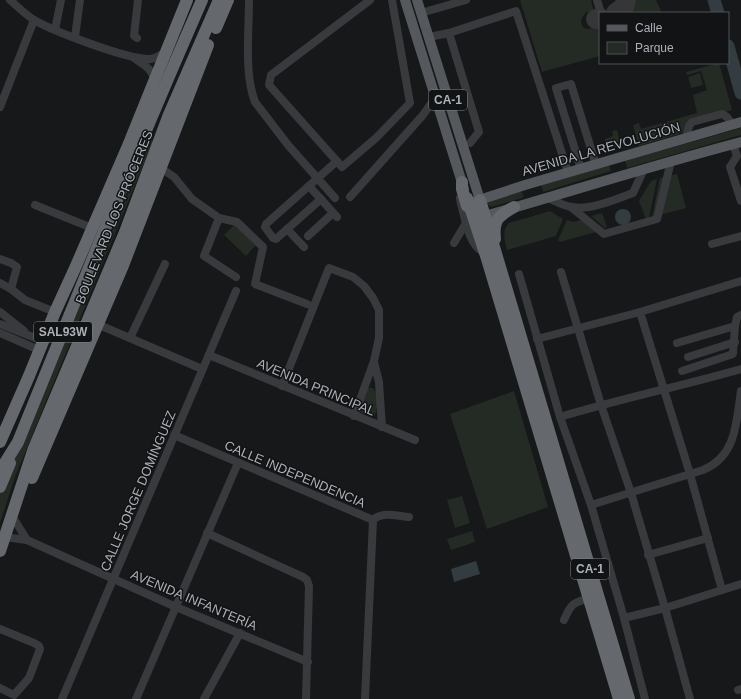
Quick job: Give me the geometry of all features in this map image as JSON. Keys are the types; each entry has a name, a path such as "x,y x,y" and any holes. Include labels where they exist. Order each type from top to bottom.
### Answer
{"highway":[{"path":"0,442 38,343 55,312 128,146 187,0"},
{"name":"BOULEVARD LOS PRÓCERES","path":"0,471 18,442 107,223 202,0"},
{"name":"BOULEVARD LOS PRÓCERES","path":"0,551 4,534 34,448 125,232 168,118 219,0"},
{"path":"4,534 14,519 122,268 203,57 228,0"},
{"path":"107,223 116,184 128,146"},
{"path":"125,232 147,195 166,154"},
{"path":"469,192 485,255"},
{"name":"CA-1","path":"469,192 485,255 518,346 594,597 629,699"},
{"path":"499,264 495,223 502,214 514,207"},
{"name":"CA-1","path":"475,219 499,264 518,346"},
{"path":"0,487 18,442"},
{"name":"CA-1","path":"594,597 619,699"}],"main road":[{"name":"CA-1","path":"405,0 435,98 469,192"},
{"name":"CA-1","path":"417,0 429,37 469,192"},
{"name":"AVENIDA LA REVOLUCIÓN","path":"469,192 502,193 568,172 736,123"},
{"path":"475,219 671,160 739,143"},
{"path":"525,185 530,203"},
{"path":"469,192 502,193"}],"street":[{"path":"10,0 34,20 55,30 131,57 148,68 153,75 154,80"},
{"path":"55,30 61,0"},
{"path":"75,37 80,0"},
{"path":"137,38 134,36 138,0"},
{"path":"249,0 248,68 252,94 255,102 264,115 335,198"},
{"path":"370,0 271,75 269,85 342,167 376,138 410,103 392,0"},
{"path":"421,13 466,0"},
{"path":"597,0 601,12"},
{"path":"429,37 449,33 516,11 568,172"},
{"path":"0,107 34,20"},
{"path":"449,33 479,132 470,142"},
{"path":"131,57 150,59 156,58 165,52"},
{"path":"580,169 556,88 571,84 596,165"},
{"path":"350,197 423,115 435,98"},
{"path":"739,143 737,156 730,167 741,201"},
{"path":"574,148 589,144"},
{"path":"548,198 572,208 604,234 657,219 671,160"},
{"path":"321,199 275,239 264,226 337,161"},
{"path":"161,168 174,177 192,199 219,218 237,222 263,247 255,284 307,304"},
{"path":"572,208 592,206 633,193 644,169"},
{"path":"308,236 335,215 309,186"},
{"path":"35,205 92,228"},
{"path":"219,218 204,256 236,277"},
{"path":"454,243 475,219"},
{"path":"287,229 304,247"},
{"path":"712,244 741,236"},
{"path":"0,259 17,267 11,289"},
{"path":"130,338 164,264"},
{"path":"282,386 329,268 352,277 364,286 373,298 379,310 379,338 374,361 354,416"},
{"path":"561,272 601,405 631,493 690,699"},
{"path":"519,274 560,417 591,505 646,699"},
{"path":"537,339 640,312 741,281"},
{"path":"0,283 11,289 24,300 55,312"},
{"name":"CALLE JORGE DOMÍNGUEZ","path":"62,699 236,291"},
{"path":"0,312 38,343"},
{"path":"640,312 690,474 722,590"},
{"path":"682,371 733,354 734,326 737,317 741,315"},
{"path":"0,324 38,343"},
{"path":"97,324 202,369"},
{"path":"677,343 734,326"},
{"path":"0,333 38,343"},
{"path":"688,357 734,342"},
{"name":"AVENIDA PRINCIPAL","path":"209,355 415,440"},
{"path":"374,361 379,382 382,427"},
{"path":"560,417 741,369"},
{"path":"591,505 710,468 723,456 733,441 741,391"},
{"path":"738,414 741,425"},
{"name":"CALLE INDEPENDENCIA","path":"174,436 373,520 366,699"},
{"path":"136,699 238,463"},
{"path":"373,520 377,516 384,514 408,516"},
{"path":"14,519 27,540"},
{"path":"207,533 303,576 307,580 310,586 306,699"},
{"name":"AVENIDA INFANTERÍA","path":"4,534 27,540 176,606 308,662"},
{"path":"648,555 708,538"},
{"path":"624,618 665,608 741,584"},
{"path":"564,620 569,607 576,602 594,597"},
{"path":"0,628 34,643 39,646 40,649 29,678 14,695 0,688"},
{"path":"204,699 240,633"}],"green space":[{"path":"520,0 591,0 594,13 587,12 583,15 581,23 585,28 589,29 599,23 599,56 542,72"},
{"path":"631,0 656,0 662,12 627,12 629,10"},
{"path":"719,64 732,110 689,122 685,132 639,146 633,125 639,123 641,129 697,113 693,95 707,90 701,71 687,75 686,72"},
{"path":"700,73 703,85 691,88 688,77"},
{"path":"741,128 741,135 627,168 625,161"},
{"path":"617,130 620,142 616,144 617,147 600,152 598,145 606,143 605,139 613,136 612,131"},
{"path":"151,140 153,141 15,477 0,523 0,493"},
{"path":"609,165 611,171 543,192 541,185"},
{"path":"677,174 686,208 652,217 660,178"},
{"path":"657,179 649,218 646,219 639,201 651,181"},
{"path":"521,191 524,196 522,198 491,207 487,204 487,202"},
{"path":"550,211 563,219 556,236 507,250 504,233 509,223"},
{"path":"602,213 607,227 605,228 591,216"},
{"path":"585,219 600,231 560,242 558,240 567,220 573,222"},
{"path":"235,224 256,245 246,256 224,235"},
{"path":"367,388 372,388 378,397 377,408 375,415 373,416 360,412 359,407"},
{"path":"514,391 548,507 487,529 450,414"},
{"path":"462,496 470,523 455,528 447,500"},
{"path":"472,531 475,542 451,550 447,539"}],"shaded area":[{"path":"623,209 630,214 631,217 626,224 623,225 616,220 615,217 620,210"},
{"path":"476,561 480,574 454,582 451,569"}],"waterway":[{"path":"714,0 718,12"},
{"path":"729,50 741,93"}],"taxiway":[{"path":"617,12 624,7 626,0"}]}
